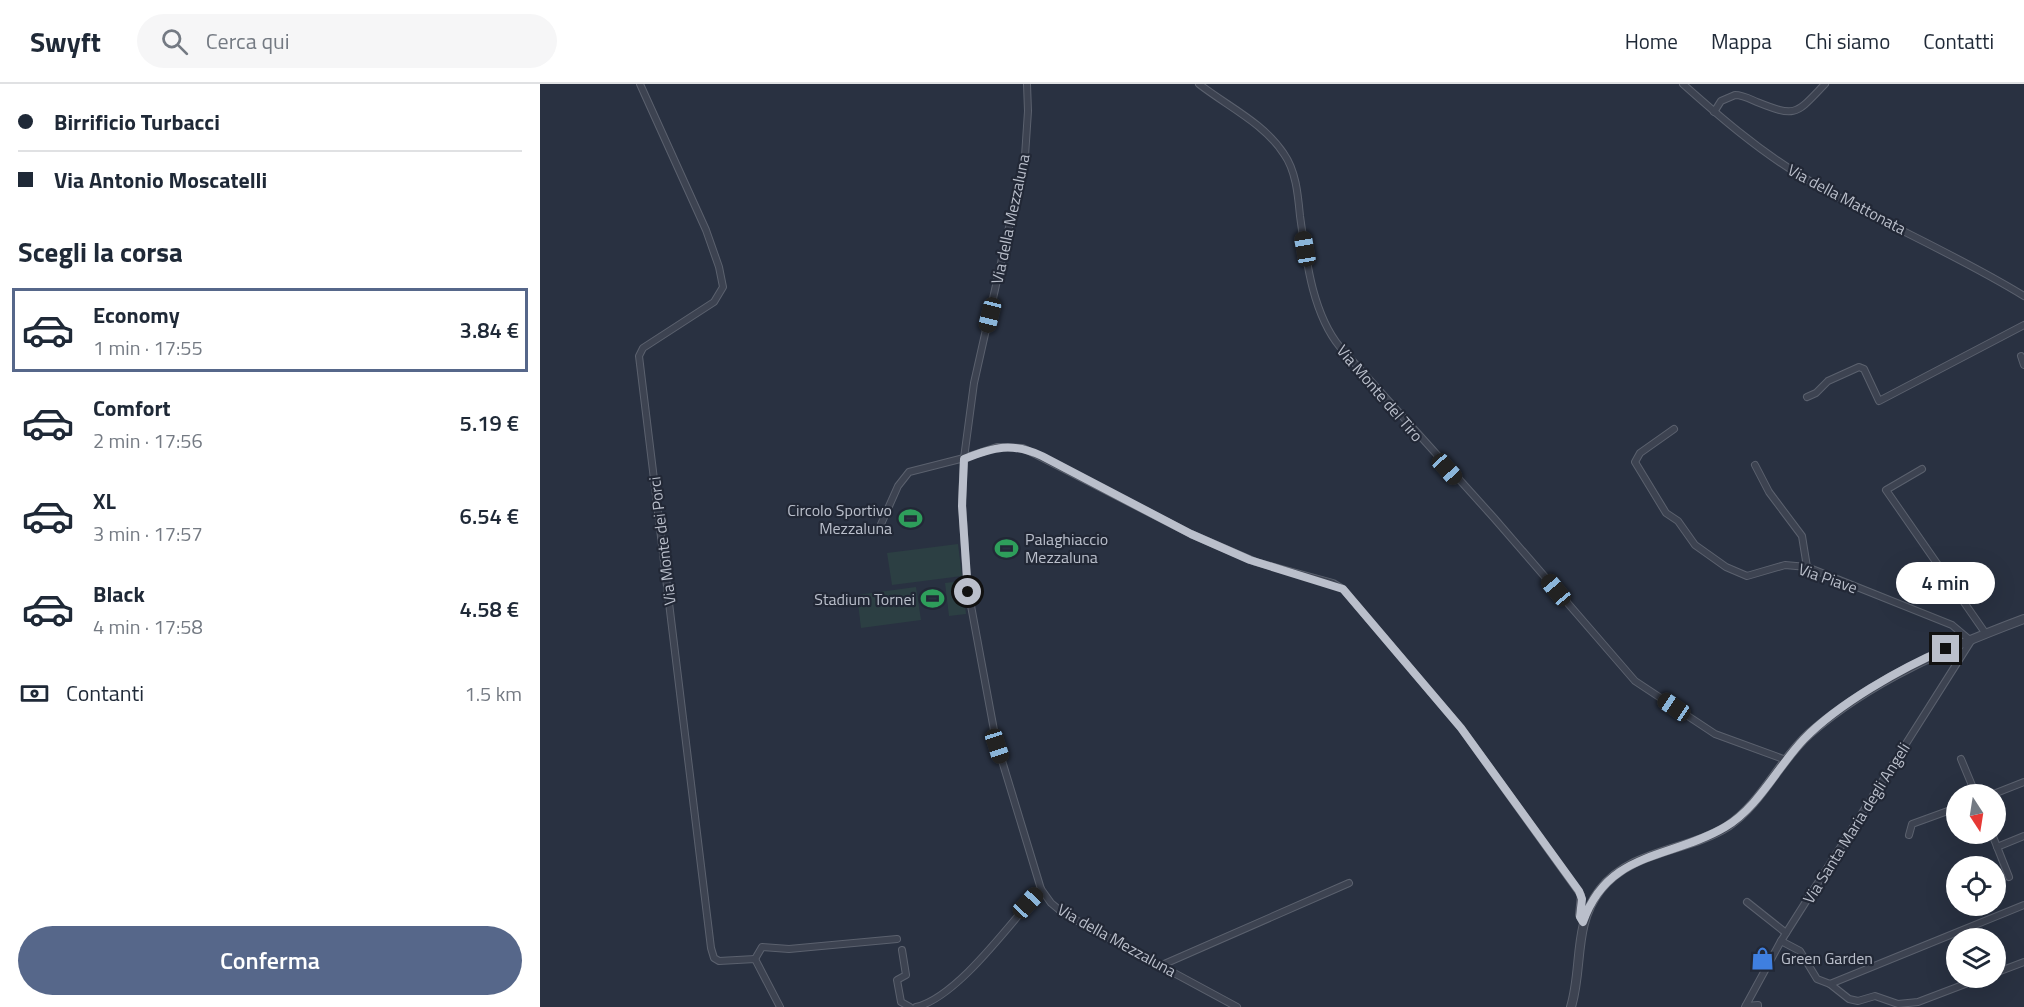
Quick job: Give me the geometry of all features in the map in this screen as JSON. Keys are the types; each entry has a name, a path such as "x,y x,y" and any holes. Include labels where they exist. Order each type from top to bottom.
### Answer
{"street":[{"name":"Via Monte dei Porci","path":"640,84 706,230 723,281 722,291 714,302 643,348 639,356 711,948 718,962 755,959"},
{"name":"Via della Mezzaluna","path":"1027,84 1028,127 1025,156 974,383 964,459 963,516 967,584 996,741 1041,889 1051,903 1063,913 1237,1007"},
{"name":"Via Monte del Tiro","path":"1199,84 1262,130 1288,160 1298,196 1313,286 1324,321 1340,347 1494,518 1635,681 1715,734 1786,760"},
{"name":"Via della Mattonata","path":"1683,84 1736,132 1800,175 1972,264 2024,296"},
{"path":"1714,112 1724,99 1739,95 1778,110 1792,112 1802,108 1825,84"},
{"path":"1807,397 1828,381 1859,367 1864,369 1879,401 2024,325"},
{"path":"2021,356 2024,365"},
{"name":"Via Piave","path":"1674,429 1640,453 1635,462 1666,513 1678,521 1695,545 1726,567 1748,576 1785,565 1807,567 1949,623 1971,641"},
{"path":"879,531 898,486 909,472 964,459 997,447 1023,448 1191,534 1250,560 1343,589 1461,728 1546,845 1581,895 1579,915 1583,922"},
{"path":"1755,465 1769,492 1802,536 1807,567"},
{"path":"1922,469 1886,490 1986,634"},
{"path":"1571,1007 1577,979 1583,922 1598,894 1617,874 1645,857 1729,825 1746,809 1812,732 1884,681 1933,654 2024,619"},
{"name":"Via Santa Maria degli Angeli","path":"1745,1006 1781,941 1971,641"},
{"path":"1961,759 1971,784"},
{"path":"2006,789 2024,782"},
{"path":"1910,835 1912,824 1946,812"},
{"path":"1997,847 2024,836"},
{"path":"1996,844 2009,877"},
{"path":"1162,965 1349,883"},
{"path":"916,1007 933,1001 955,985 1041,889"},
{"path":"1747,902 1786,933"},
{"path":"1830,984 2024,905"},
{"path":"780,1007 755,959 763,947 789,949 897,939"},
{"path":"1781,941 1800,951 1817,979 1830,984 1836,992 1850,999 1858,1001 1875,996 1898,1004 1918,1002 1955,988"},
{"path":"902,950 906,975 897,980 896,989 902,1004 910,1007"},
{"path":"2006,969 2024,962"},
{"path":"1745,1006 1758,1007"}],"green space":[{"path":"958,544 962,576 892,585 887,553"},
{"path":"962,581 966,614 949,616 945,583"},
{"path":"916,587 921,620 861,628 857,595"}],"place":[{"name":"Circolo Sportivo Mezzaluna","path":"910,519"},
{"name":"Palaghiaccio Mezzaluna","path":"1007,548"},
{"name":"Stadium Tornei","path":"933,599"},
{"name":"Green Garden","path":"1763,958"}],"route":[{"path":"968,592 962,506 964,459 993,448 1007,446 1020,447 1042,456 1175,527 1245,558 1337,585 1360,607 1466,734 1579,891 1582,899 1580,919 1583,922 1598,894 1617,874 1645,857 1715,833 1729,825 1740,816 1803,740 1824,722 1900,671 1946,649"}]}
